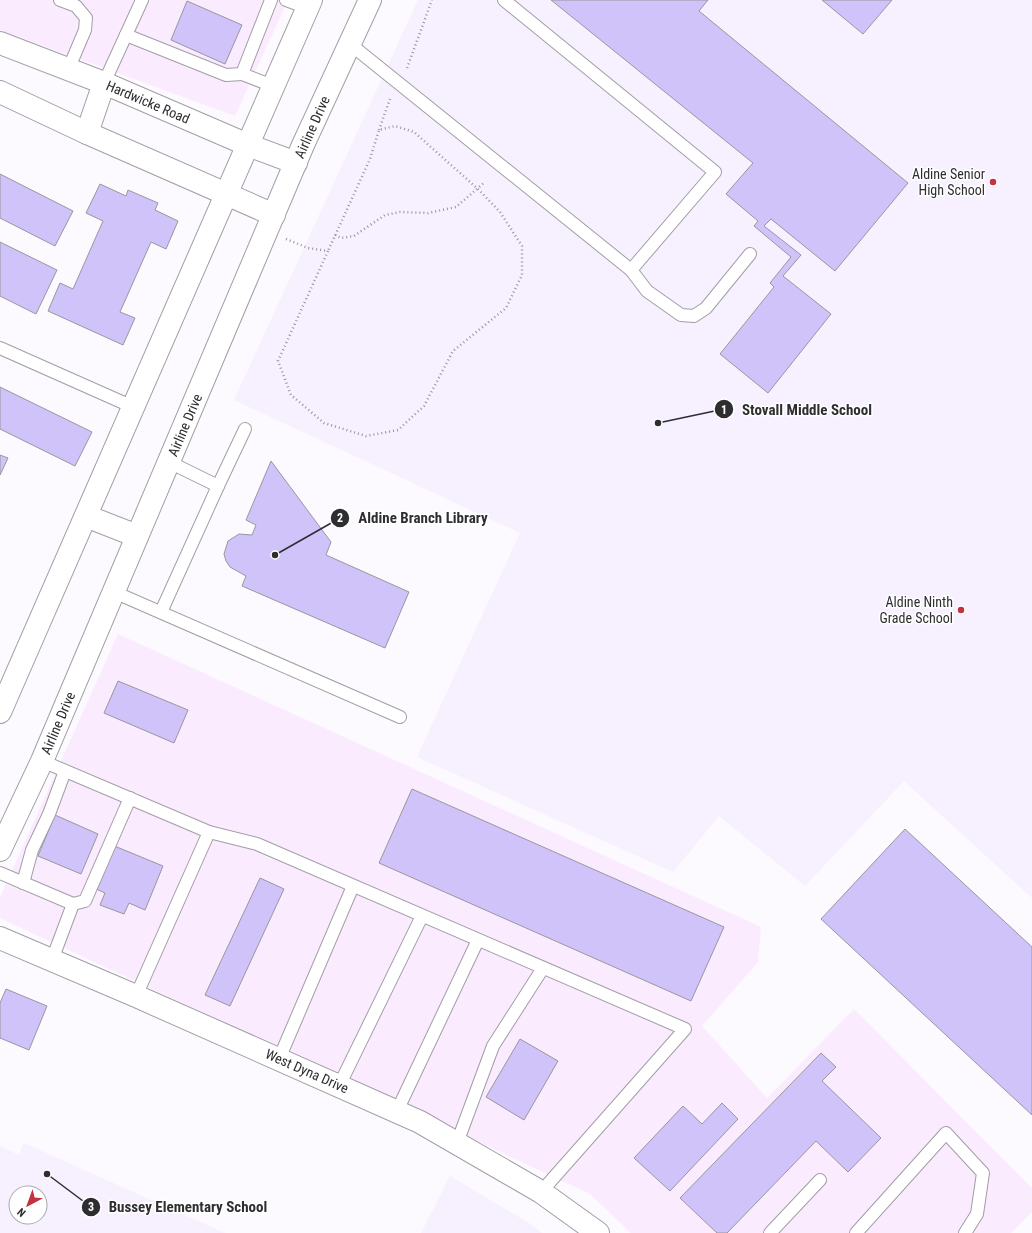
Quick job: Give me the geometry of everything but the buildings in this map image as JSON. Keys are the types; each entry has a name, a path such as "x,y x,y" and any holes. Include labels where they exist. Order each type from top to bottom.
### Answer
{"main road":[{"name":"Airline Drive","path":"0,850 42,761 296,163 370,0"},
{"path":"0,712 309,4"},
{"name":"Hardwicke Road","path":"0,43 104,83 248,145 296,163"},
{"path":"87,133 104,83"},
{"path":"0,92 87,133 274,215"},
{"path":"86,516 137,536"},
{"name":"West Dyna Drive","path":"0,938 136,996 420,1122 541,1192 598,1233"}],"lane":[{"path":"60,0 76,6 86,18 85,30 68,70"},
{"path":"104,83 142,0"},
{"path":"242,74 271,0"},
{"path":"286,0 309,4"},
{"path":"504,0 715,172 631,270"},
{"path":"126,35 226,75 242,74 273,86"},
{"path":"350,44 631,270 647,291 680,315 694,316 706,308 750,254"},
{"path":"0,348 133,407"},
{"path":"161,612 245,429"},
{"path":"169,462 218,486"},
{"path":"114,592 400,717"},
{"path":"42,761 209,832 257,844 685,1029 541,1192"},
{"path":"23,883 32,850 49,814 65,771"},
{"path":"0,874 73,904 85,901 130,798"},
{"path":"136,996 209,832"},
{"path":"279,1059 353,886"},
{"path":"52,960 73,904"},
{"path":"339,1086 422,916"},
{"path":"397,1111 478,940"},
{"path":"457,1143 493,1046 543,968"},
{"path":"856,1233 946,1133 983,1173 977,1214 965,1233"},
{"path":"770,1233 820,1180"}],"path":[{"path":"395,126 414,132 459,170 500,212 522,246 522,275 506,308 453,351 424,406 398,430 366,436 324,423 291,395 278,361 335,235 370,159 379,130 395,126"},
{"path":"335,235 341,238 354,236 367,225 385,215 400,212 428,213 456,207 485,182"},
{"path":"282,238 308,248 328,250"}],"shaded area":[{"path":"0,0 288,0 235,116 0,30"},
{"path":"418,0 1032,0 1032,898 904,781 805,886 719,816 673,872 417,757 520,533 234,400"},
{"path":"118,634 761,927 758,962 702,1026 767,1098 854,1009 1032,1188 1032,1212 1011,1233 631,1233 590,1194 0,918 0,897"},
{"path":"24,1143 225,1233 0,1233 0,1146 19,1155"},
{"path":"450,1176 529,1223 542,1233 421,1233"}],"place":[{"name":"Aldine Senior High School","path":"993,182"},
{"name":"Stovall Middle School","path":"658,423"},
{"name":"Aldine Branch Library","path":"275,555"},
{"name":"Aldine Ninth Grade School","path":"961,610"},
{"name":"Bussey Elementary School","path":"47,1174"}]}
